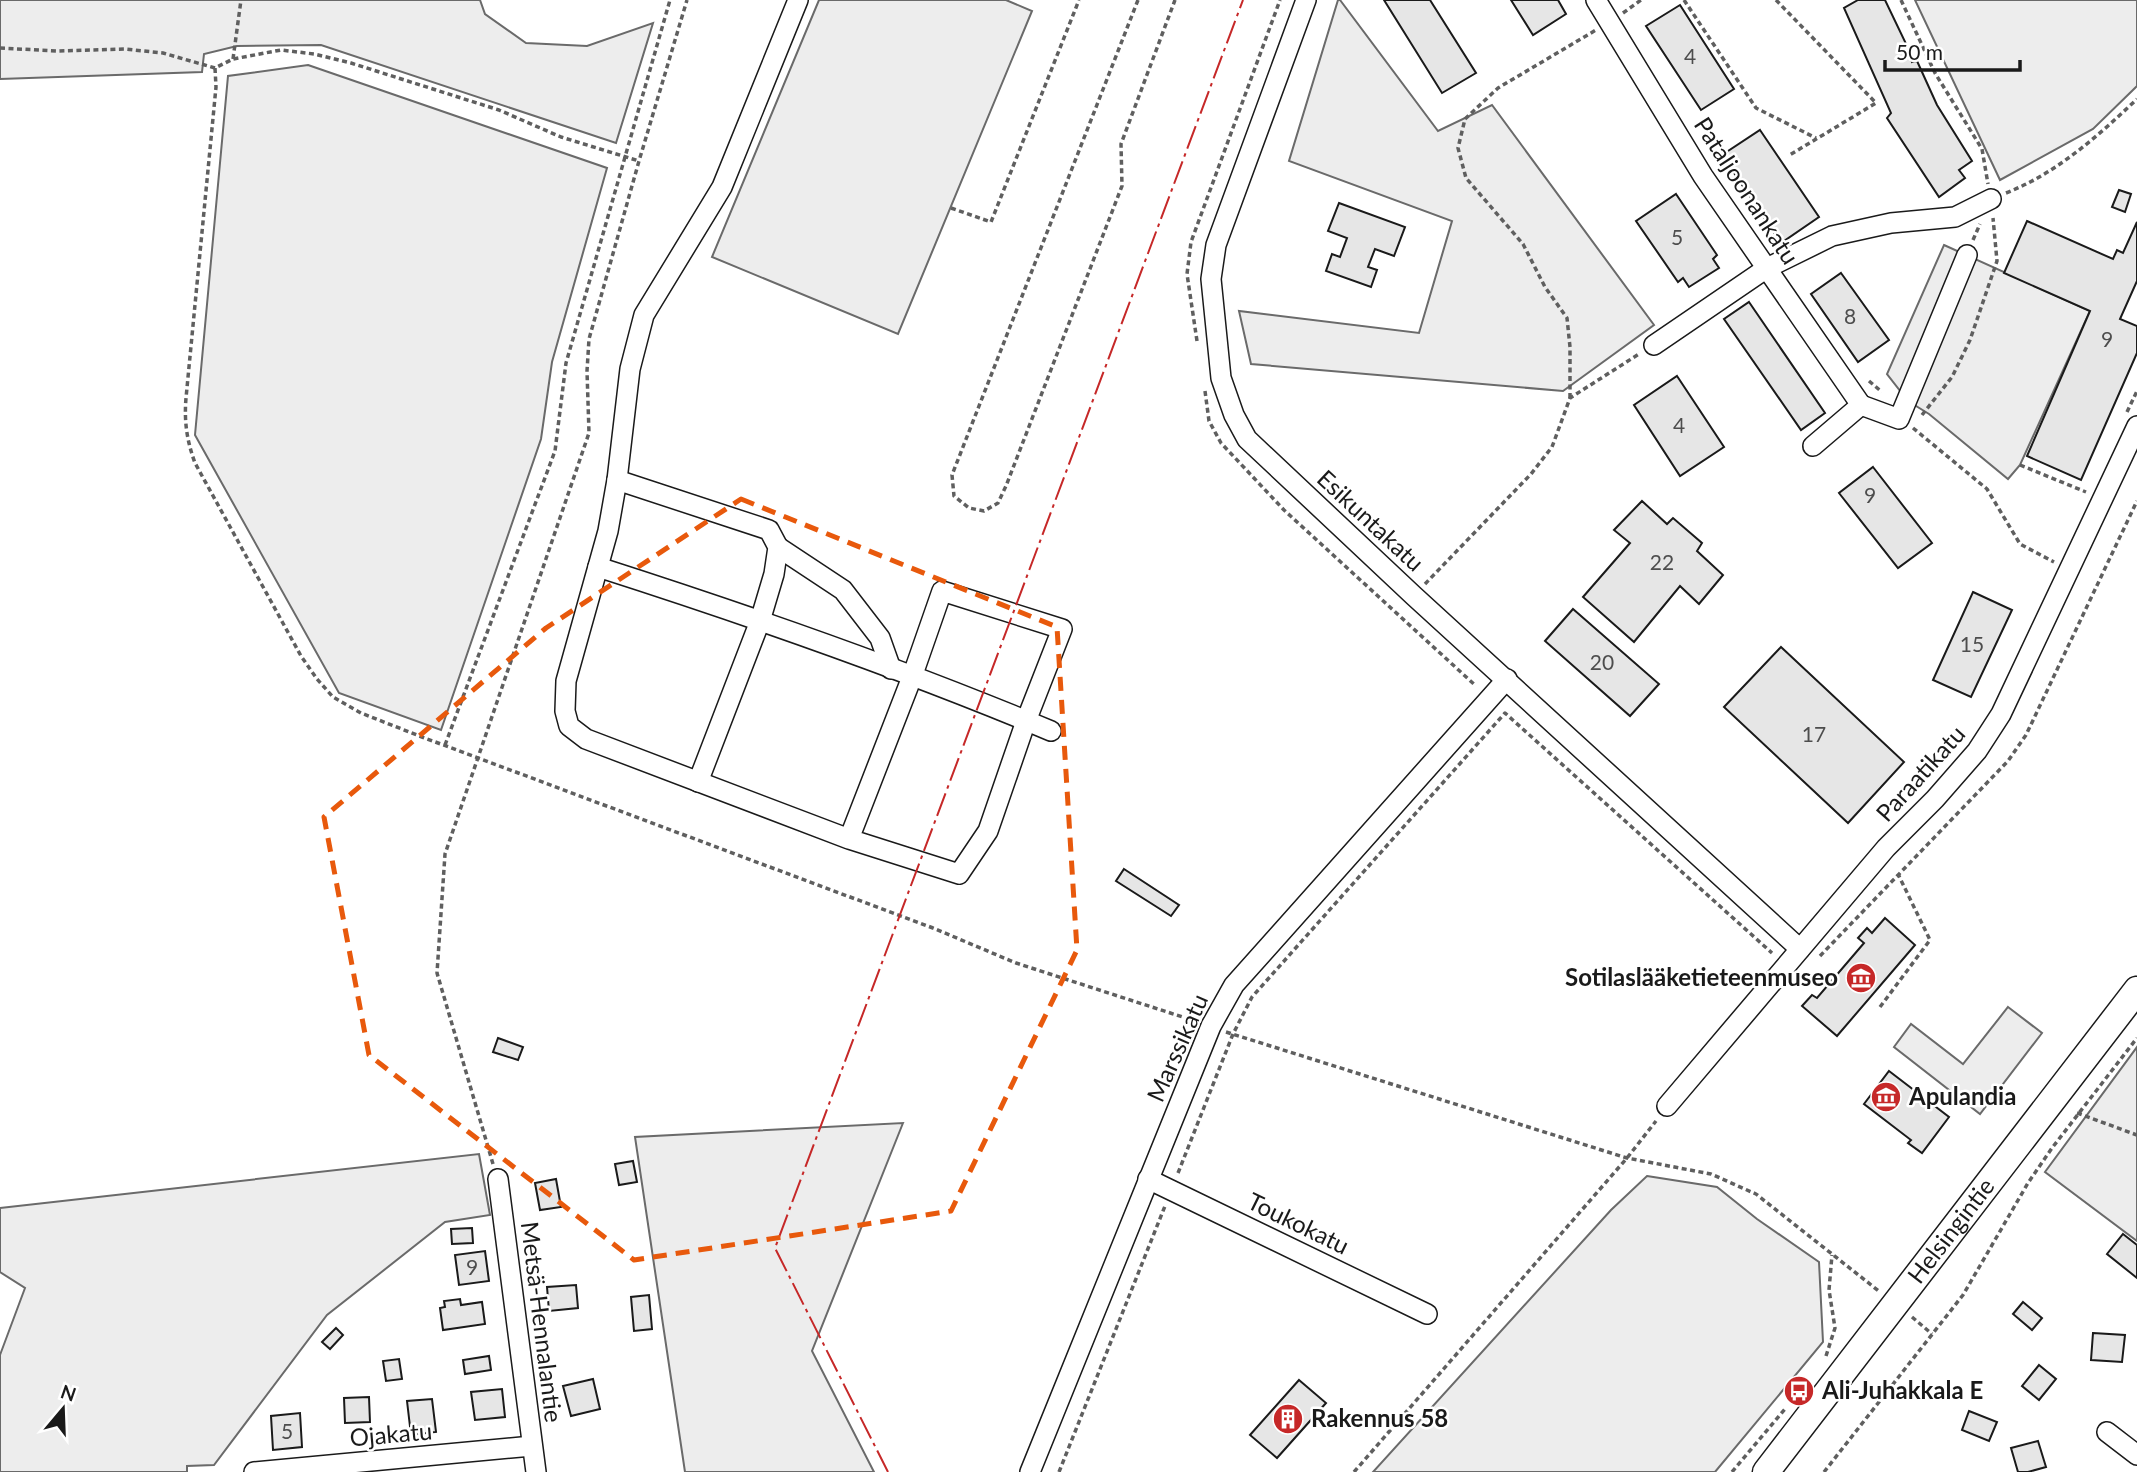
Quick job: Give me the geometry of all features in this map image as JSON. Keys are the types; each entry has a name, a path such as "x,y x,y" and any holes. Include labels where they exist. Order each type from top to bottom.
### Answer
{"main road":[{"name":"Helsingintie","path":"1766,1472 2137,990"}],"street":[{"path":"799,0 722,187 644,315 630,369 608,531 566,681 565,711 569,726 586,739 849,838 959,874 988,831 1026,721 1062,629 942,591 912,677 849,838"},
{"name":"Esikuntakatu","path":"1306,0 1216,244 1211,279 1221,378 1234,415 1247,439 1414,596 1800,949"},
{"name":"Pataljoonankatu","path":"1596,0 1703,176 1861,405"},
{"path":"1654,345 1767,268 1832,236 1891,223 1955,216 1991,199"},
{"path":"1813,446 1861,405 1899,419 1967,255"},
{"name":"Paraatikatu","path":"1667,1106 1800,949 1850,881 1935,799 1983,742 2001,714 2136,431"},
{"path":"617,480 769,530 778,547 843,590 880,638 891,669"},
{"path":"698,782 760,621 774,574 778,547"},
{"path":"598,567 760,621 1051,732"},
{"name":"Marssikatu","path":"1030,1472 1211,1026 1234,985 1507,679"},
{"name":"Metsä-Hennalantie","path":"498,1179 536,1472"},
{"name":"Toukokatu","path":"1148,1179 1427,1314"},
{"path":"2107,1432 2137,1455"},
{"name":"Ojakatu","path":"254,1472 532,1446"}],"path":[{"path":"233,59 241,0"},
{"path":"445,745 555,451 566,363 670,0"},
{"path":"498,1179 437,973 445,854 589,433 589,339 687,0"},
{"path":"951,208 991,222 1079,0"},
{"path":"1138,0 952,475 954,496 969,508 984,511 998,503 1006,486 1122,186 1121,144 1175,0"},
{"path":"1197,341 1187,274 1191,242 1280,0"},
{"path":"1684,0 1756,108 1817,138"},
{"path":"1776,0 1876,103 1788,156"},
{"path":"1901,0 1935,73 1982,149 1998,247 1997,261 1970,340 1952,377 1921,416"},
{"path":"1397,614 1538,465 1552,447 1570,398 1567,318 1545,287 1523,244 1466,178 1458,148 1465,119 1498,88 1610,22"},
{"path":"0,48 163,52 215,68 233,59 281,50 314,54 351,62 499,110 561,137 639,161"},
{"path":"1967,255 1991,199 2033,183 2094,139 2137,99"},
{"path":"1570,398 1654,345"},
{"path":"1203,381 1209,421 1221,443 1284,510 1786,965"},
{"path":"1899,419 1913,427 1987,489 2020,544 2055,563"},
{"path":"2020,465 2103,499"},
{"path":"1059,1472 1233,1034 1252,997 1506,713"},
{"path":"1880,1007 1930,940 1898,874"},
{"path":"1825,1472 1963,1295 2028,1183 2077,1113 2137,1038"},
{"path":"1354,1472 1627,1158 1667,1106"},
{"path":"2077,1113 2137,1135"},
{"path":"1825,1360 1835,1328 1829,1290 1832,1255"},
{"path":"1904,1310 1932,1334"},
{"path":"1732,1472 1791,1401"}],"highlighted area":[{"path":"741,499 1057,627 1077,950 951,1211 634,1260 369,1055 324,817 546,628"}],"shaded area":[{"path":"0,0 480,0 485,14 526,43 587,46 653,23 616,143 321,45 237,46 204,54 202,72 0,79"},
{"path":"819,0 1006,0 1032,11 898,334 712,257"},
{"path":"1338,0 1438,131 1492,105 1654,325 1563,391 1251,364 1239,311 1419,333 1452,221 1289,161"},
{"path":"1915,0 2137,0 2137,86 2093,129 2000,180"},
{"path":"308,65 607,168 552,362 541,439 441,730 339,693 195,435 228,76"},
{"path":"1944,245 2090,311 2020,465 2008,479 1929,414 1908,401 1887,374"},
{"path":"2008,1007 2042,1033 1980,1114 1894,1047 1911,1024 1963,1064"},
{"path":"2137,1047 2137,1241 2045,1172"},
{"path":"903,1123 812,1351 874,1472 685,1472 635,1137"},
{"path":"479,1154 490,1215 445,1222 327,1315 214,1465 187,1466 187,1472 0,1472 0,1355 25,1288 0,1272 0,1208"},
{"path":"1647,1176 1717,1187 1819,1262 1823,1342 1715,1472 1373,1472 1611,1210"}],"building":[{"path":"1384,0 1430,0 1476,73 1442,93"},
{"path":"1511,0 1558,0 1566,14 1533,35"},
{"path":"1858,0 1885,0 1912,62 1917,61 1937,105 1972,161 1959,170 1965,178 1939,197 1887,118 1891,113 1844,8"},
{"path":"1680,5 1734,89 1701,110 1646,26"},
{"path":"1760,130 1819,217 1781,243 1722,155"},
{"path":"2119,190 2131,194 2125,212 2112,207"},
{"path":"1676,194 1717,255 1713,259 1719,268 1689,287 1683,278 1678,282 1636,221"},
{"path":"1339,203 1405,227 1394,256 1375,249 1368,267 1377,270 1371,287 1326,271 1332,254 1340,257 1347,238 1328,231"},
{"path":"2027,221 2113,259 2117,250 2123,253 2137,222 2137,281 2120,319 2137,326 2137,353 2081,480 2027,456 2090,311 2004,273"},
{"path":"1841,273 1889,340 1858,362 1811,294"},
{"path":"1749,302 1825,413 1801,430 1724,319"},
{"path":"1677,376 1724,447 1680,476 1634,405"},
{"path":"1873,467 1932,543 1898,568 1839,493"},
{"path":"1642,501 1667,524 1673,518 1702,543 1697,551 1723,575 1699,604 1680,586 1634,642 1583,597 1630,543 1614,530"},
{"path":"1973,592 2012,610 1971,697 1933,680"},
{"path":"1573,609 1659,684 1630,716 1545,641"},
{"path":"1781,647 1904,762 1848,823 1724,707"},
{"path":"1124,869 1179,905 1171,916 1116,881"},
{"path":"1885,918 1915,945 1837,1036 1802,1006 1812,995 1817,998 1864,943 1858,938 1867,928 1872,933"},
{"path":"498,1038 523,1047 518,1060 493,1052"},
{"path":"1889,1071 1949,1117 1922,1153 1908,1143 1911,1140 1864,1104"},
{"path":"633,1161 637,1182 619,1185 615,1164"},
{"path":"556,1179 561,1207 540,1210 535,1183"},
{"path":"472,1228 473,1243 452,1244 451,1229"},
{"path":"2123,1234 2137,1245 2137,1278 2107,1254"},
{"path":"485,1251 489,1281 459,1285 455,1255"},
{"path":"576,1285 578,1308 549,1311 547,1287"},
{"path":"649,1295 652,1329 634,1331 631,1297"},
{"path":"460,1299 461,1305 482,1302 485,1324 443,1330 440,1308 445,1307 444,1301"},
{"path":"2023,1302 2042,1318 2032,1330 2013,1314"},
{"path":"336,1328 343,1335 330,1349 322,1342"},
{"path":"2093,1333 2125,1335 2122,1362 2091,1360"},
{"path":"489,1356 491,1370 465,1374 463,1360"},
{"path":"399,1359 402,1379 386,1381 383,1361"},
{"path":"2039,1365 2056,1379 2039,1400 2022,1386"},
{"path":"593,1379 600,1409 571,1416 563,1386"},
{"name":"Rakennus 58","path":"1299,1380 1326,1403 1277,1458 1250,1435"},
{"path":"502,1389 505,1417 475,1420 471,1392"},
{"path":"369,1397 370,1422 345,1423 344,1398"},
{"path":"432,1399 436,1432 411,1435 407,1401"},
{"path":"1969,1411 1997,1422 1989,1441 1962,1430"},
{"path":"300,1413 302,1447 273,1450 271,1416"},
{"path":"2038,1441 2046,1467 2018,1472 2011,1448"}],"power":[{"path":"888,1472 775,1248 1243,0"}],"place":[{"name":"Sotilaslääketieteenmuseo","path":"1861,978"},
{"name":"Apulandia","path":"1886,1097"},
{"name":"Ali-Juhakkala E","path":"1799,1391"},
{"name":"Rakennus 58","path":"1288,1419"}]}
